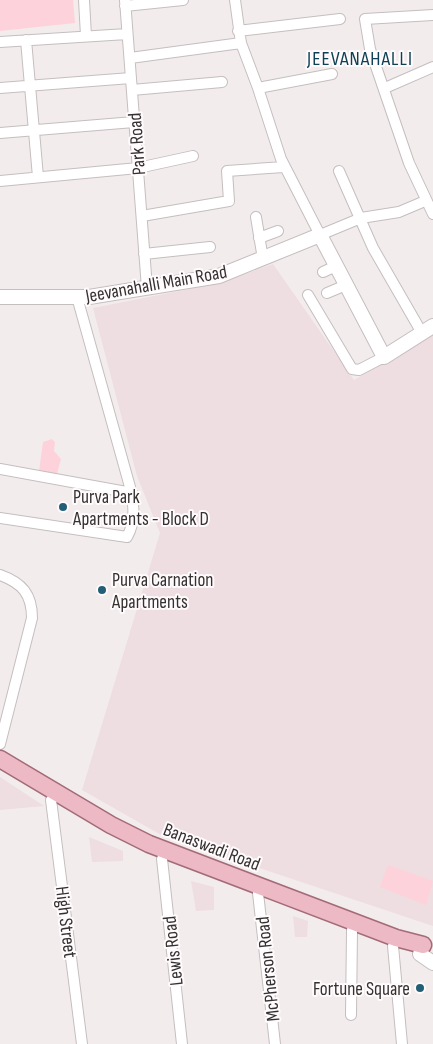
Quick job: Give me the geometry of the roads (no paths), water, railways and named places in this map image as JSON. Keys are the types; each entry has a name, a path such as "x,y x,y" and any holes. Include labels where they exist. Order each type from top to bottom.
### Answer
{"main road":[{"name":"Banaswadi Road","path":"0,759 111,826 149,844 429,952"},
{"name":"Banaswadi Road","path":"0,768 116,838 162,859 393,946 429,952"}],"street":[{"path":"84,0 86,36"},
{"path":"125,3 183,0"},
{"path":"235,0 241,43 284,167 384,357"},
{"name":"Park Road","path":"125,3 147,288"},
{"path":"433,15 365,19 370,49 385,88 409,163 425,201 433,214"},
{"path":"238,31 340,19"},
{"path":"0,42 127,34"},
{"path":"26,40 38,177"},
{"path":"130,58 241,43"},
{"path":"385,88 433,67"},
{"path":"258,88 332,74"},
{"path":"0,88 131,78"},
{"path":"132,90 222,82"},
{"path":"0,133 134,122"},
{"path":"0,181 138,168 193,156"},
{"path":"142,216 229,201 227,171 284,167"},
{"path":"308,295 352,370 359,370 384,357 427,330 373,248 339,171"},
{"path":"320,235 361,218 399,212 425,201"},
{"path":"256,217 263,260"},
{"path":"259,238 278,231"},
{"name":"Jeevanahalli Main Road","path":"0,297 76,297 220,276 263,260 320,235"},
{"path":"144,254 210,247"},
{"path":"323,272 336,266"},
{"path":"327,293 346,285"},
{"path":"0,518 127,537 132,528 134,503 132,493 76,297"},
{"path":"0,469 132,493"},
{"path":"0,575 21,585 30,598 32,611 24,658 1,739"},
{"path":"1,739 11,729 20,700"},
{"name":"High Street","path":"51,800 82,1044"},
{"name":"Lewis Road","path":"162,859 182,1044"},
{"name":"McPherson Road","path":"258,894 275,1044"},
{"path":"351,1015 352,930"},
{"path":"393,946 402,1044"}],"place":[{"name":"Purva Park Apartments - Block D","path":"63,507"},
{"name":"Purva Carnation Apartments","path":"102,590"},
{"name":"Fortune Square","path":"420,988"}],"district":[{"name":"JEEVANAHALLI","path":"360,58"}]}
